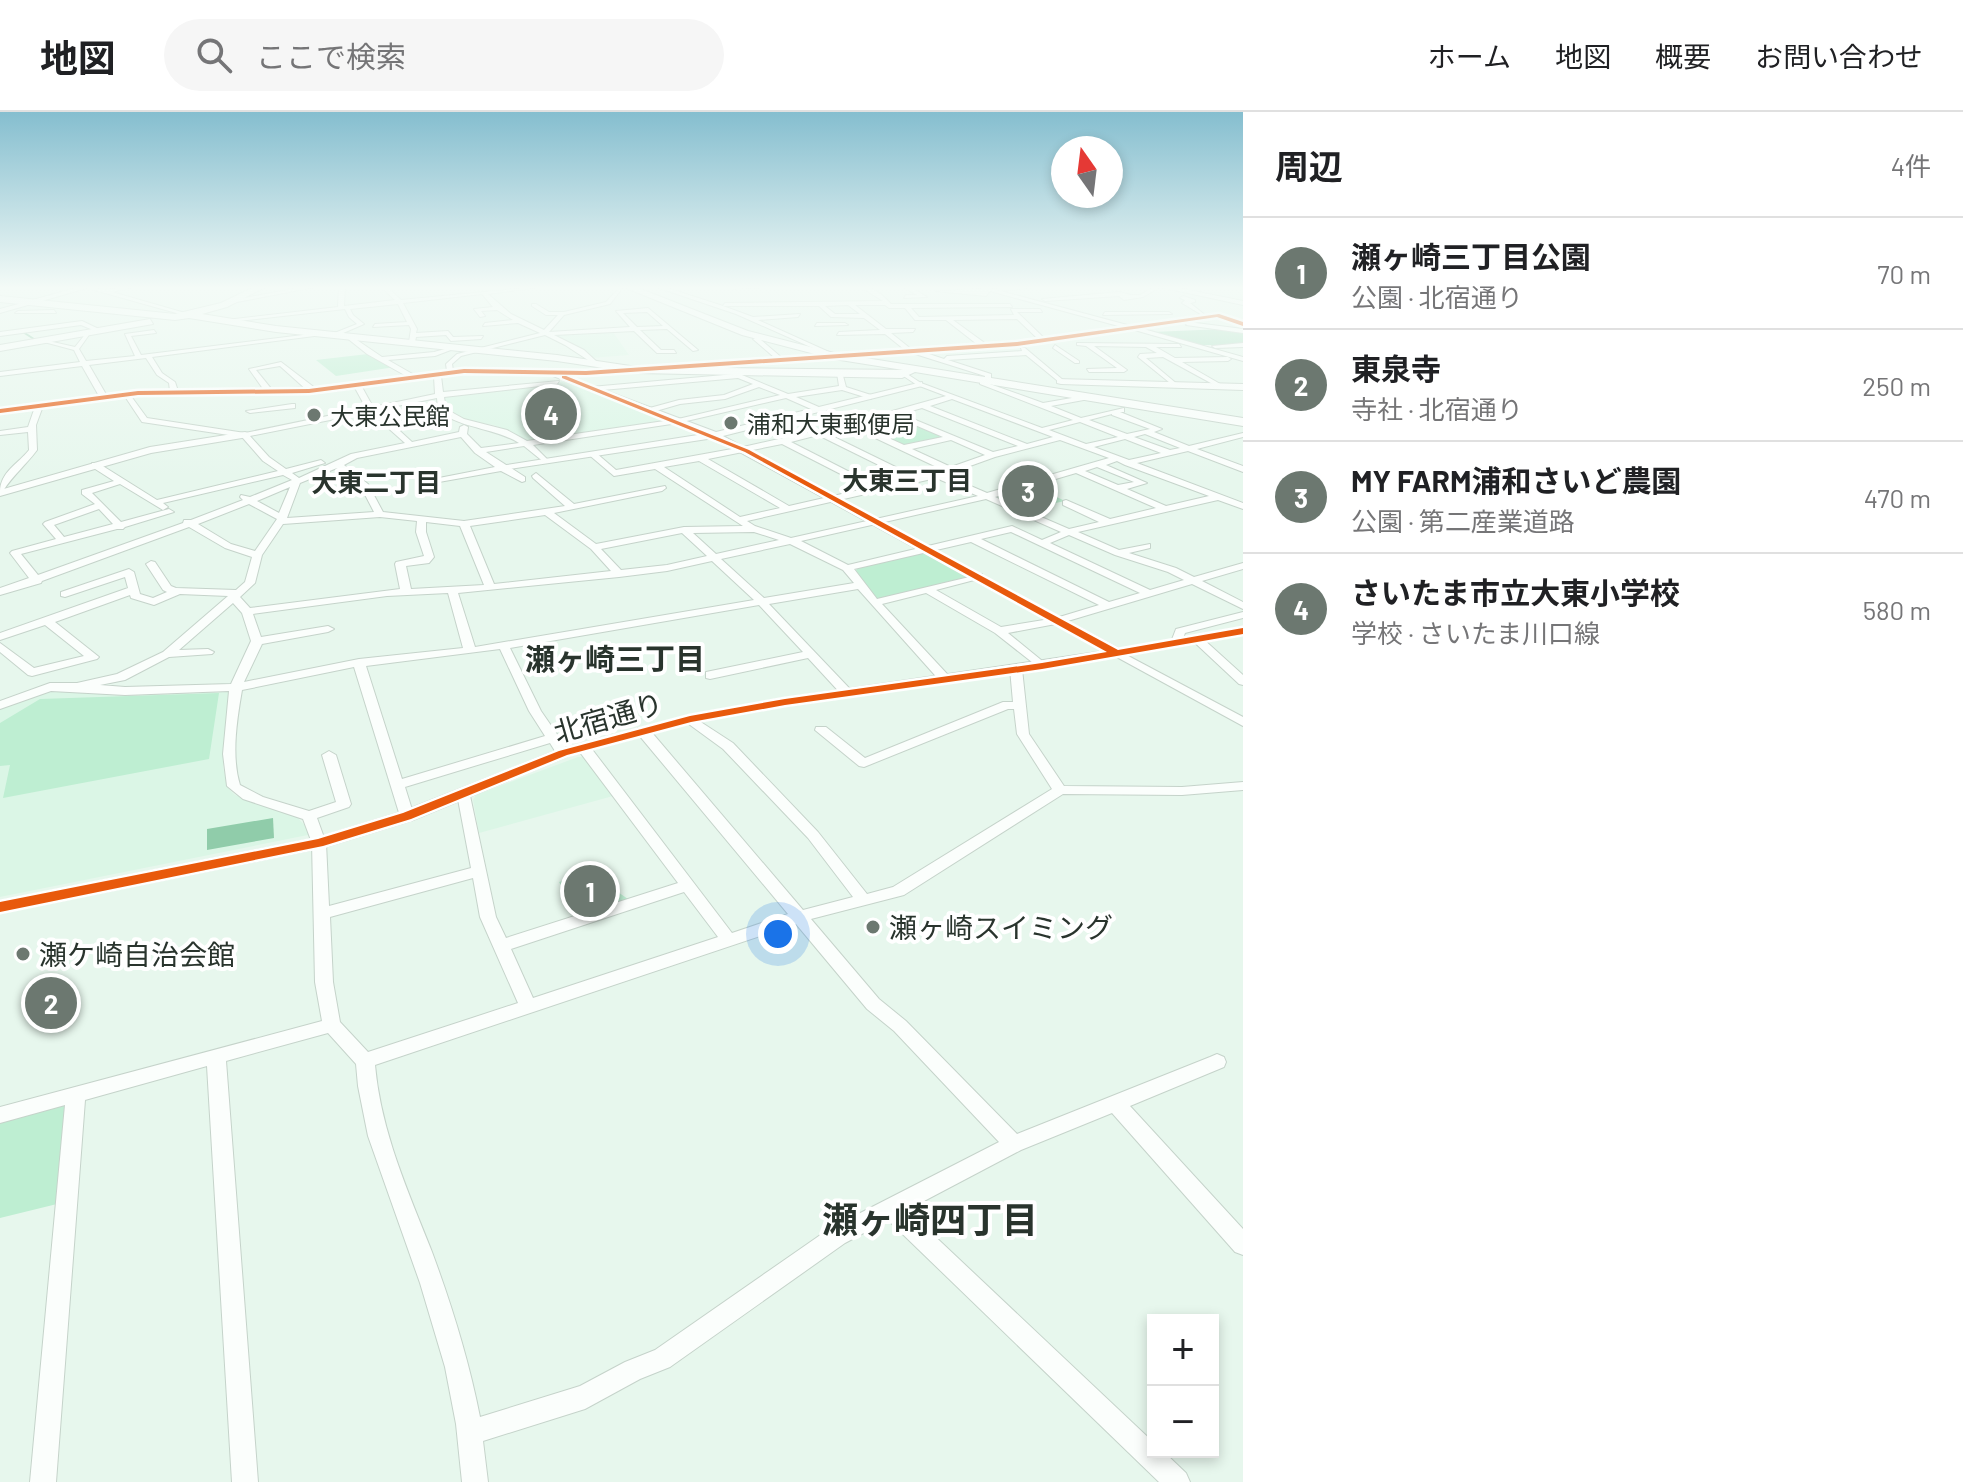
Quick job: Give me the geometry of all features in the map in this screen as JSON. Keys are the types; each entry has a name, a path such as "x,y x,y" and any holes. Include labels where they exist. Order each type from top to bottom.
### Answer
{"main road":[{"path":"479,350 641,369 738,373 906,373 987,380 1243,420"},
{"path":"818,350 906,373"},
{"path":"835,354 1243,420"},
{"path":"987,380 1243,387"}],"street":[{"path":"76,350 103,396"},
{"path":"135,350 139,357"},
{"path":"164,350 166,354"},
{"path":"0,374 201,350"},
{"path":"368,350 415,378"},
{"path":"382,359 435,354 446,350"},
{"path":"450,372 449,364 459,355 479,350"},
{"path":"511,373 528,350"},
{"path":"579,350 594,362"},
{"path":"657,350 695,350"},
{"path":"769,350 795,372"},
{"path":"826,350 835,354"},
{"path":"0,411 125,394 358,387 450,372 556,374 927,350"},
{"path":"1024,350 1061,381"},
{"path":"1059,350 1103,383"},
{"path":"1089,370 1124,370 1095,350"},
{"path":"1154,350 1220,386"},
{"path":"1213,350 1241,358"},
{"path":"912,351 989,375 982,383 1169,453"},
{"path":"674,352 687,365"},
{"path":"938,359 1028,353"},
{"path":"1162,355 1140,356 1175,385"},
{"path":"148,356 159,374 172,382 174,391"},
{"path":"1171,360 1241,358"},
{"path":"269,391 252,369 281,364 312,390"},
{"path":"641,369 679,402"},
{"path":"484,372 484,390"},
{"path":"591,389 738,373 953,471"},
{"path":"840,373 843,388"},
{"path":"906,373 919,384 1240,503"},
{"path":"437,374 442,410 465,423 495,428 530,444 545,461"},
{"path":"556,374 715,435 747,451 1243,722"},
{"path":"0,491 150,450 303,425 438,395 571,380"},
{"path":"649,411 679,402 725,397 760,384"},
{"path":"442,480 715,435 919,384"},
{"path":"358,387 370,408 410,444"},
{"path":"478,451 678,421 786,396 843,388 868,397"},
{"path":"285,391 303,425"},
{"path":"125,394 145,420 245,435 266,459 297,480"},
{"path":"997,397 1010,394"},
{"path":"592,454 614,473 702,459 785,442 955,396"},
{"path":"1042,407 1086,397"},
{"path":"971,401 984,399"},
{"path":"1041,430 1115,413 1132,404"},
{"path":"924,405 1026,446"},
{"path":"0,491 11,472 33,450 31,429 39,406"},
{"path":"250,411 292,406"},
{"path":"893,413 992,455"},
{"path":"1085,447 1158,429 1115,413"},
{"path":"463,434 465,423"},
{"path":"0,433 31,429"},
{"path":"1145,432 1243,469"},
{"path":"819,433 915,480"},
{"path":"158,502 463,434"},
{"path":"463,434 500,469 522,479"},
{"path":"1128,463 1242,436"},
{"path":"904,448 951,437"},
{"path":"738,520 953,471 992,455 1060,438"},
{"path":"785,442 875,488"},
{"path":"0,592 41,580 190,524 354,456"},
{"path":"702,459 787,508"},
{"path":"247,612 406,591 490,588 619,574 716,559 987,497 1116,459"},
{"path":"1097,464 1143,483 1118,488"},
{"path":"95,465 228,546 257,555"},
{"path":"338,465 365,486 380,514"},
{"path":"657,466 738,520 795,542 847,568 945,679"},
{"path":"1076,470 1166,509"},
{"path":"0,474 11,472"},
{"path":"937,475 1118,553 1172,570 1243,606"},
{"path":"536,476 572,507"},
{"path":"77,687 121,677 167,654 250,583 257,555 281,519 297,480"},
{"path":"120,527 85,492 122,481"},
{"path":"228,485 281,519 380,514 464,524 547,512 662,488"},
{"path":"1042,543 1071,531 1217,497"},
{"path":"1066,503 1108,522"},
{"path":"62,540 48,524 70,513 101,505"},
{"path":"82,608 41,580 15,553 169,512"},
{"path":"547,512 594,547 619,574"},
{"path":"406,591 400,564 425,561 429,557 421,532 422,519"},
{"path":"464,524 490,588"},
{"path":"594,547 684,530 755,529"},
{"path":"847,568 1012,529 1150,594"},
{"path":"684,530 762,602 847,693"},
{"path":"973,539 1109,606"},
{"path":"1118,553 1147,546"},
{"path":"151,564 167,588 176,592 235,594"},
{"path":"999,631 1057,621 1243,566"},
{"path":"65,594 129,572 135,596 154,602 176,592"},
{"path":"875,603 978,576"},
{"path":"0,705 50,687 125,691 236,687 359,663 470,651 861,585"},
{"path":"452,589 470,651"},
{"path":"0,637 134,590"},
{"path":"928,590 999,631 1042,666"},
{"path":"235,594 247,612 257,641 236,687 230,768 232,785 241,793 258,800 309,816 344,804 329,755"},
{"path":"1177,642 1180,631 1243,615"},
{"path":"0,646 32,672 93,657 47,621"},
{"path":"1218,621 1239,631"},
{"path":"257,641 328,629"},
{"name":"北宿通り","path":"0,907 319,843 407,816 563,753 690,719 1042,666 1239,631"},
{"path":"1197,639 1243,681"},
{"path":"503,644 535,711 563,753"},
{"path":"167,654 208,652"},
{"path":"710,675 811,654"},
{"path":"359,663 400,784 407,816"},
{"path":"1016,669 1023,734 1060,790"},
{"path":"821,730 864,763 1007,705 1018,706"},
{"path":"690,719 728,746 813,835 862,898"},
{"path":"643,731 873,1004 900,1026 1014,1144"},
{"path":"400,784 553,738"},
{"path":"583,747 728,939"},
{"path":"365,1061 728,939 862,898 898,891 1060,790 1182,791 1243,786"},
{"path":"464,794 488,917 528,1007"},
{"path":"309,816 319,843 324,982 332,1025 365,1061 365,1079 383,1156 426,1269 458,1369 472,1432 475,1482"},
{"path":"321,914 478,871"},
{"path":"501,946 687,886"},
{"path":"0,1115 332,1025"},
{"path":"216,1056 245,1482"},
{"path":"472,1432 585,1397 633,1370 662,1359 837,1236 1014,1144 1117,1105 1217,1062"},
{"path":"43,1482 76,1094"},
{"path":"1117,1105 1243,1245"},
{"path":"890,1208 1177,1482"}],"shaded area":[{"path":"579,350 625,350 629,355 591,358"},
{"path":"368,354 395,367 336,376 316,360"},
{"path":"565,381 671,421 532,442 494,425 462,420 448,411 442,395"},
{"path":"891,415 944,437 904,446 858,425"},
{"path":"1030,484 1065,501 1027,509 996,497"},
{"path":"920,553 928,554 970,576 881,599 874,598 856,571 857,568"},
{"path":"230,690 223,767 227,787 235,795 298,818 308,829 308,835 0,897 0,708 43,691"},
{"path":"219,693 209,759 3,798 10,765 0,766 0,723 40,699"},
{"path":"578,757 587,757 613,796 479,833 473,800 476,795"},
{"path":"273,818 274,838 207,850 207,829"},
{"path":"589,872 628,899 578,915 559,882"},
{"path":"62,1102 66,1105 57,1204 0,1218 0,1119"}],"cycle path":[{"path":"0,411 138,393 309,391 464,371 586,373 929,350"},
{"path":"564,377 747,451 1117,653"},
{"path":"0,907 319,843 407,816 563,753 690,719 785,702 1042,666 1243,631"}],"place":[{"name":"さいたま市立大東小学校","path":"551,414"},
{"name":"大東公民館","path":"314,415"},
{"name":"浦和大東郵便局","path":"731,423"},
{"name":"MY FARM浦和さいど農園","path":"1028,491"},
{"name":"瀬ヶ崎三丁目公園","path":"590,891"},
{"name":"瀬ヶ崎スイミング","path":"873,927"},
{"name":"瀬ケ崎自治会館","path":"23,954"},
{"name":"東泉寺","path":"51,1003"}],"district":[{"name":"大東三丁目","path":"907,479"},
{"name":"大東二丁目","path":"376,481"},
{"name":"瀬ヶ崎三丁目","path":"615,658"},
{"name":"瀬ヶ崎四丁目","path":"930,1218"}]}
